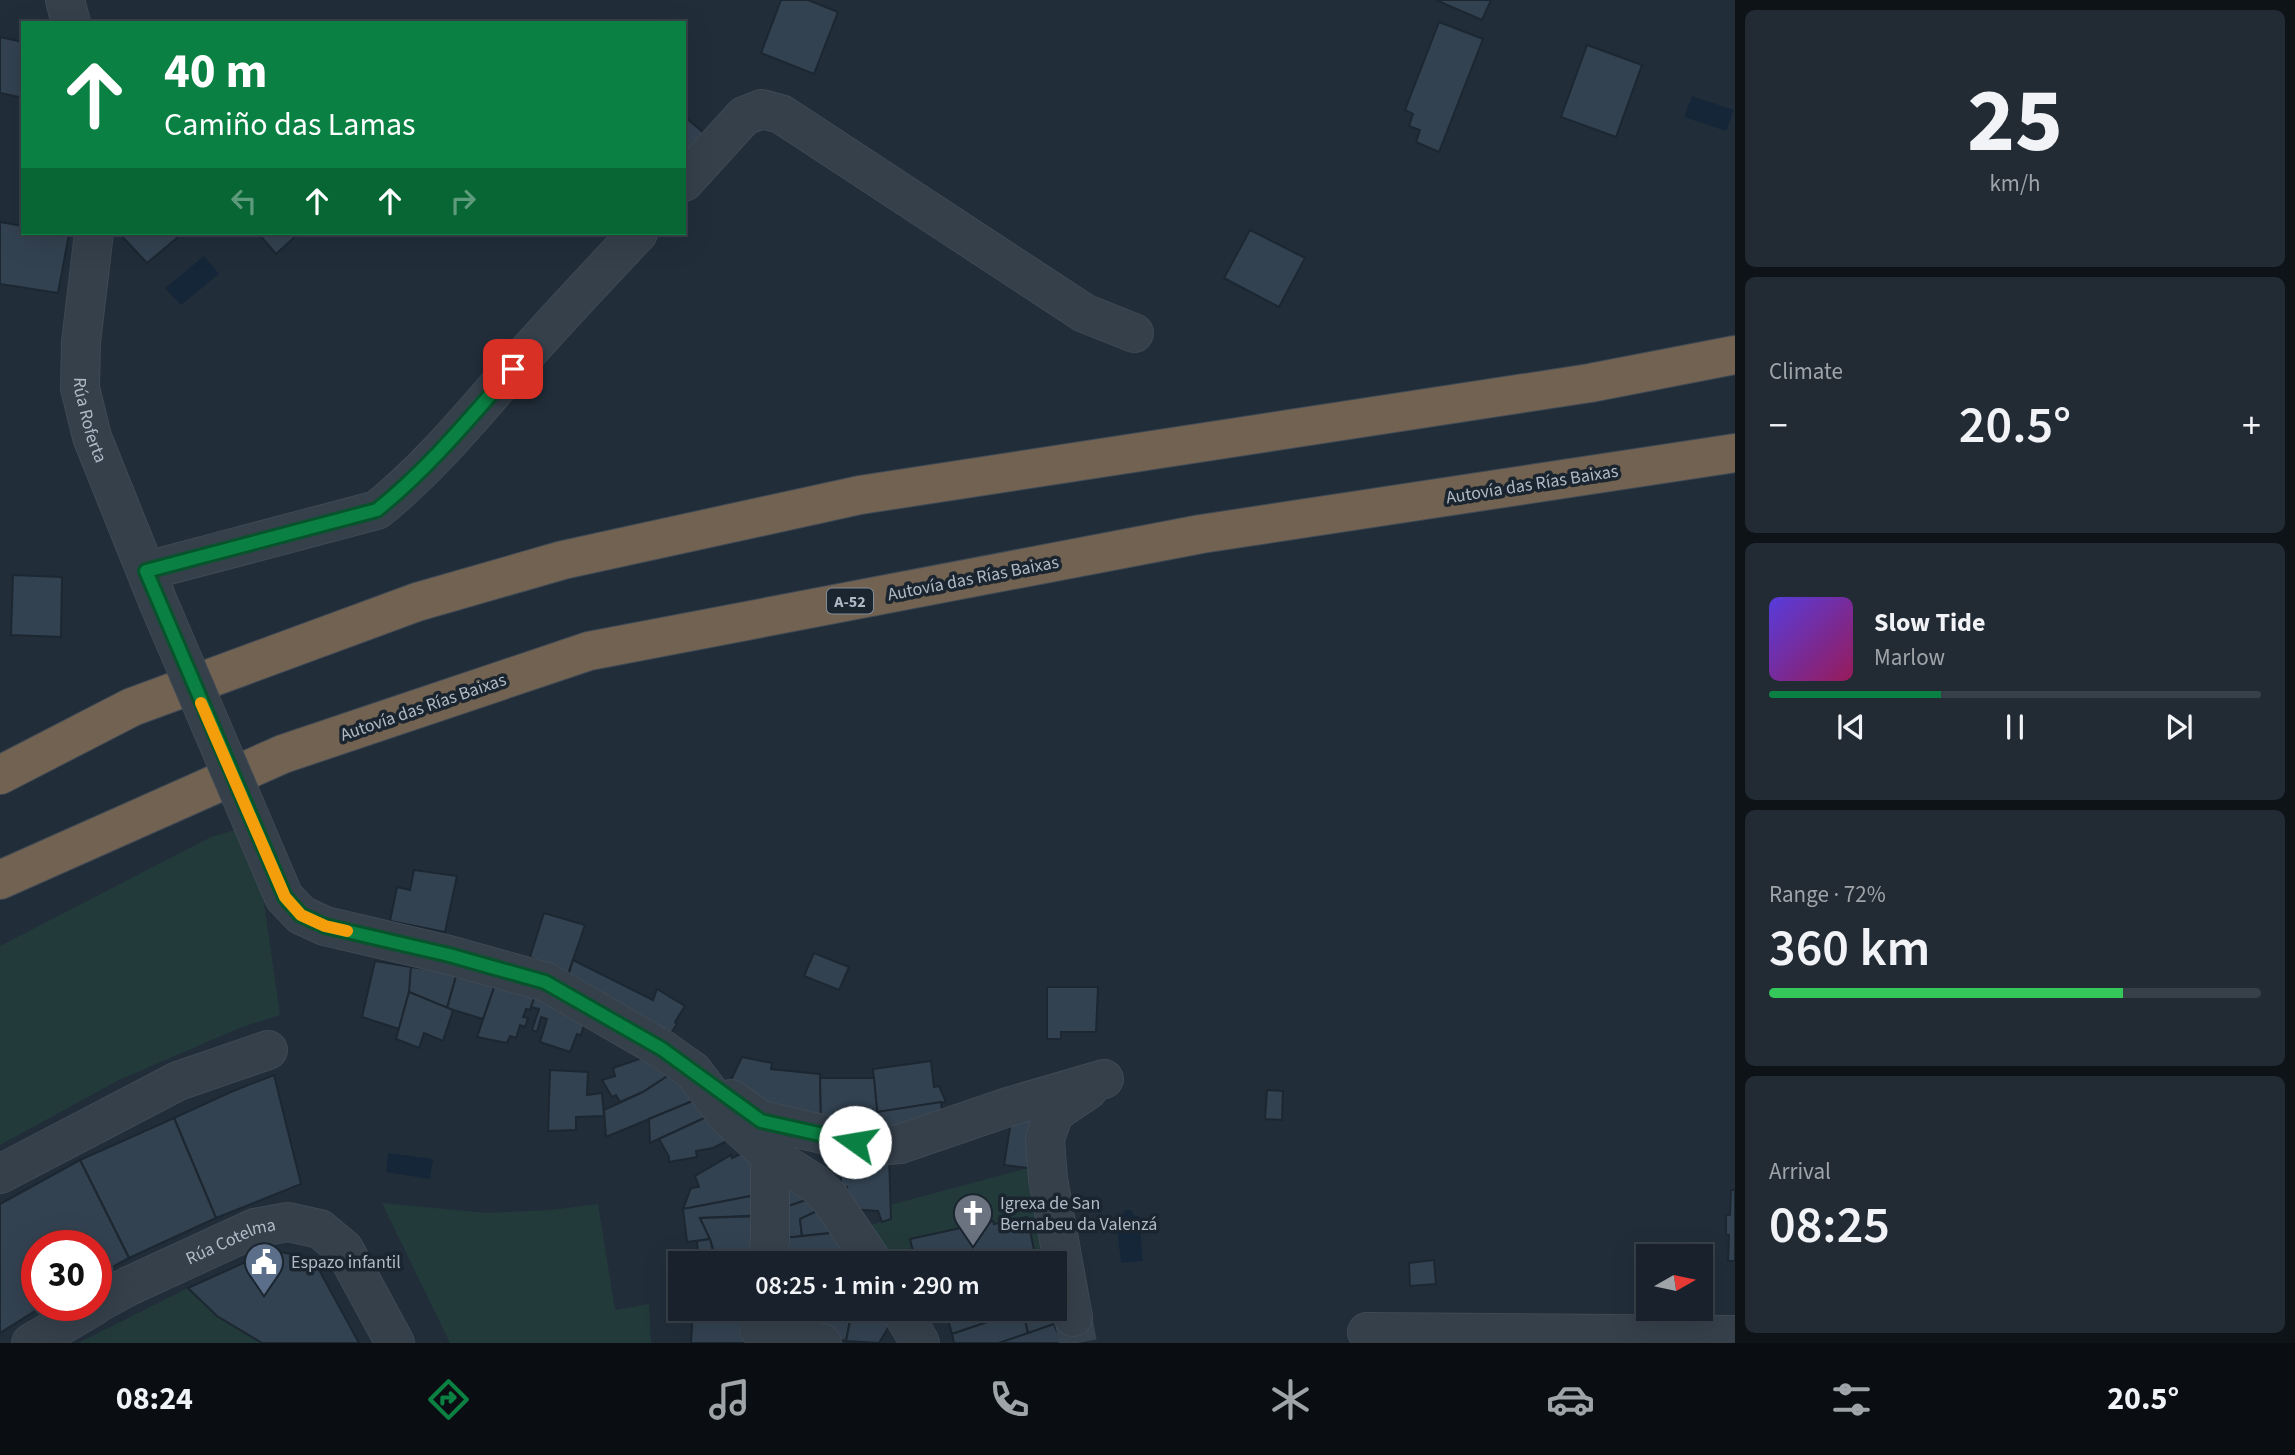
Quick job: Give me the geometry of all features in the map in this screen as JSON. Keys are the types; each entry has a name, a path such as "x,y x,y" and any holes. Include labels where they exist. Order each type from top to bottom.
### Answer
{"highway":[{"path":"0,775 132,707 417,602 562,560 860,495 1590,383 1735,355"},
{"name":"Autovía das Rías Baixas","path":"0,880 283,754 589,651 1201,534 1735,453"}],"street":[{"path":"65,0 70,21"},
{"path":"686,180 744,116 762,109 781,114 1084,313 1134,333"},
{"name":"Rúa Roferta","path":"94,235 81,342 79,388 92,437 151,584 285,897 301,915 325,926 449,955 545,982 662,1049 693,1071"},
{"path":"151,584 377,510 404,488 458,432 636,235"},
{"path":"0,1174 178,1081 268,1051"},
{"path":"693,1071 727,1116 770,1155 814,1183 829,1197 865,1251"},
{"path":"693,1071 761,1121 876,1146 900,1144 1008,1107 1104,1079 1055,1113 1045,1139 1048,1179 1073,1317"},
{"path":"768,1251 770,1155"},
{"name":"Rúa Cotelma","path":"112,1296 255,1228 288,1222 320,1229 344,1249 395,1343"},
{"name":"Rúa Cotelma","path":"31,1343 68,1321"},
{"path":"759,1327 822,1343"},
{"path":"1367,1332 1735,1335"}],"green space":[{"path":"235,830 262,889 280,1015 242,1027 119,1080 0,1145 0,946 211,837"},
{"path":"1028,1168 1051,1251 878,1251 864,1227 891,1219 890,1205"},
{"path":"382,1203 487,1213 552,1210 598,1204 615,1310 649,1304 651,1343 450,1343"},
{"path":"188,1288 217,1316 262,1343 78,1343"}],"water":[{"path":"1692,96 1734,110 1726,131 1684,117"},
{"path":"204,256 219,274 181,305 165,288"},
{"path":"388,1153 433,1159 430,1179 386,1172"},
{"path":"1125,1210 1131,1210 1135,1216 1139,1216 1143,1261 1121,1263 1116,1218 1121,1217"}],"building":[{"path":"781,0 808,0 838,12 814,74 761,53"},
{"path":"1436,0 1491,0 1482,20"},
{"path":"1439,22 1483,39 1439,152 1416,142 1420,130 1409,126 1413,114 1405,110"},
{"path":"0,37 21,42 21,98 0,93"},
{"path":"1587,45 1642,65 1616,137 1561,117"},
{"path":"686,118 705,134 686,156"},
{"path":"0,222 21,226 21,235 69,235 58,293 0,284"},
{"path":"1250,230 1305,258 1279,307 1224,278"},
{"path":"121,235 181,235 147,263"},
{"path":"260,235 297,235 276,254"},
{"path":"13,575 62,577 61,637 11,635"},
{"path":"414,870 457,876 445,932 390,921 397,887 410,890"},
{"path":"544,913 585,925 568,974 530,957"},
{"path":"814,953 849,967 839,990 804,976"},
{"path":"573,960 653,1000 657,989 685,1006 671,1033 566,983"},
{"path":"375,961 411,967 410,988 399,1029 362,1017"},
{"path":"411,967 457,973 447,1008 409,992"},
{"path":"457,973 496,982 483,1019 447,1008"},
{"path":"496,982 537,991 530,1010 526,1009 523,1017 528,1018 525,1027 520,1025 516,1038 510,1036 507,1043 477,1037"},
{"path":"1047,987 1098,987 1096,1032 1061,1032 1061,1039 1047,1039"},
{"path":"537,991 588,1013 581,1035 577,1034 570,1052 540,1042 547,1019 541,1017 537,1032 532,1030 539,1009 531,1007"},
{"path":"409,992 453,1010 443,1041 424,1033 419,1048 396,1039"},
{"path":"742,1057 772,1063 771,1069 820,1074 821,1119 768,1112 731,1080"},
{"path":"642,1058 675,1071 643,1092 620,1102 616,1095 612,1097 602,1080 615,1076 613,1068"},
{"path":"931,1061 934,1087 939,1086 946,1102 877,1112 873,1069"},
{"path":"550,1070 588,1072 587,1095 602,1093 604,1116 576,1117 576,1130 548,1131"},
{"path":"675,1071 695,1100 606,1137 604,1110 643,1092"},
{"path":"274,1075 301,1184 216,1218 174,1118"},
{"path":"820,1078 874,1078 880,1143 849,1132 849,1116 821,1119"},
{"path":"1267,1090 1283,1091 1282,1120 1265,1119"},
{"path":"695,1100 713,1114 650,1143 649,1119"},
{"path":"941,1102 943,1119 880,1143 877,1112"},
{"path":"1042,1111 1028,1168 1004,1165 1012,1115"},
{"path":"713,1114 729,1140 713,1148 696,1151 697,1157 669,1162 659,1139"},
{"path":"174,1118 216,1218 129,1258 80,1160"},
{"path":"747,1151 764,1194 683,1209 691,1188 699,1187 695,1176 731,1155 732,1158"},
{"path":"841,1152 889,1155 891,1219 882,1222 878,1211 848,1209 847,1187 841,1187"},
{"path":"80,1160 129,1258 112,1267 112,1230 21,1230 21,1320 0,1333 0,1204"},
{"path":"788,1190 797,1190 809,1199 777,1210"},
{"path":"1731,1190 1735,1190 1735,1261 1728,1261 1729,1235 1726,1235 1726,1215 1730,1215"},
{"path":"766,1193 767,1215 700,1218 710,1239 687,1242 683,1209"},
{"path":"809,1199 819,1210 800,1219 802,1236 782,1239 777,1210"},
{"path":"819,1210 840,1232 802,1236 800,1219"},
{"path":"765,1216 760,1251 714,1251 700,1218"},
{"name":"Igrexa de San Bernabeu da Valenzá","path":"1027,1217 1034,1251 913,1251 910,1239 993,1221 994,1224"},
{"path":"840,1232 853,1251 782,1251 784,1238"},
{"path":"710,1239 713,1251 698,1251 697,1241"},
{"path":"279,1252 306,1259 321,1272 316,1282 323,1286 297,1334 226,1297 243,1263 263,1254"},
{"name":"Espazo infantil","path":"279,1252 297,1255 318,1268 359,1343 262,1343 217,1316 188,1288 259,1256"},
{"path":"1434,1260 1436,1284 1410,1286 1409,1263"},
{"path":"692,1321 741,1321 740,1328 748,1328 747,1343 691,1343"},
{"path":"790,1321 818,1321 816,1334 791,1328"},
{"path":"818,1321 850,1321 846,1341 816,1334"},
{"path":"850,1321 891,1321 879,1343 846,1341"},
{"path":"948,1321 990,1321 952,1334"},
{"path":"990,1321 1025,1321 1028,1334 999,1343 954,1343 952,1334"},
{"path":"1025,1321 1056,1321 1054,1324 1028,1334"},
{"path":"1054,1324 1057,1332 1083,1328 1086,1343 999,1343"}],"tunnel":[{"path":"1073,1317 1078,1343"}],"slow traffic":[{"path":"201,703 285,897 301,915 325,926 347,931"}],"place":[{"name":"Igrexa de San Bernabeu da Valenzá","path":"973,1247"},
{"name":"Espazo infantil","path":"264,1296"}],"route":[{"path":"513,369 404,488 377,510 146,571 285,897 301,915 325,926 449,955 545,982 662,1049 761,1121 855,1142"}]}
